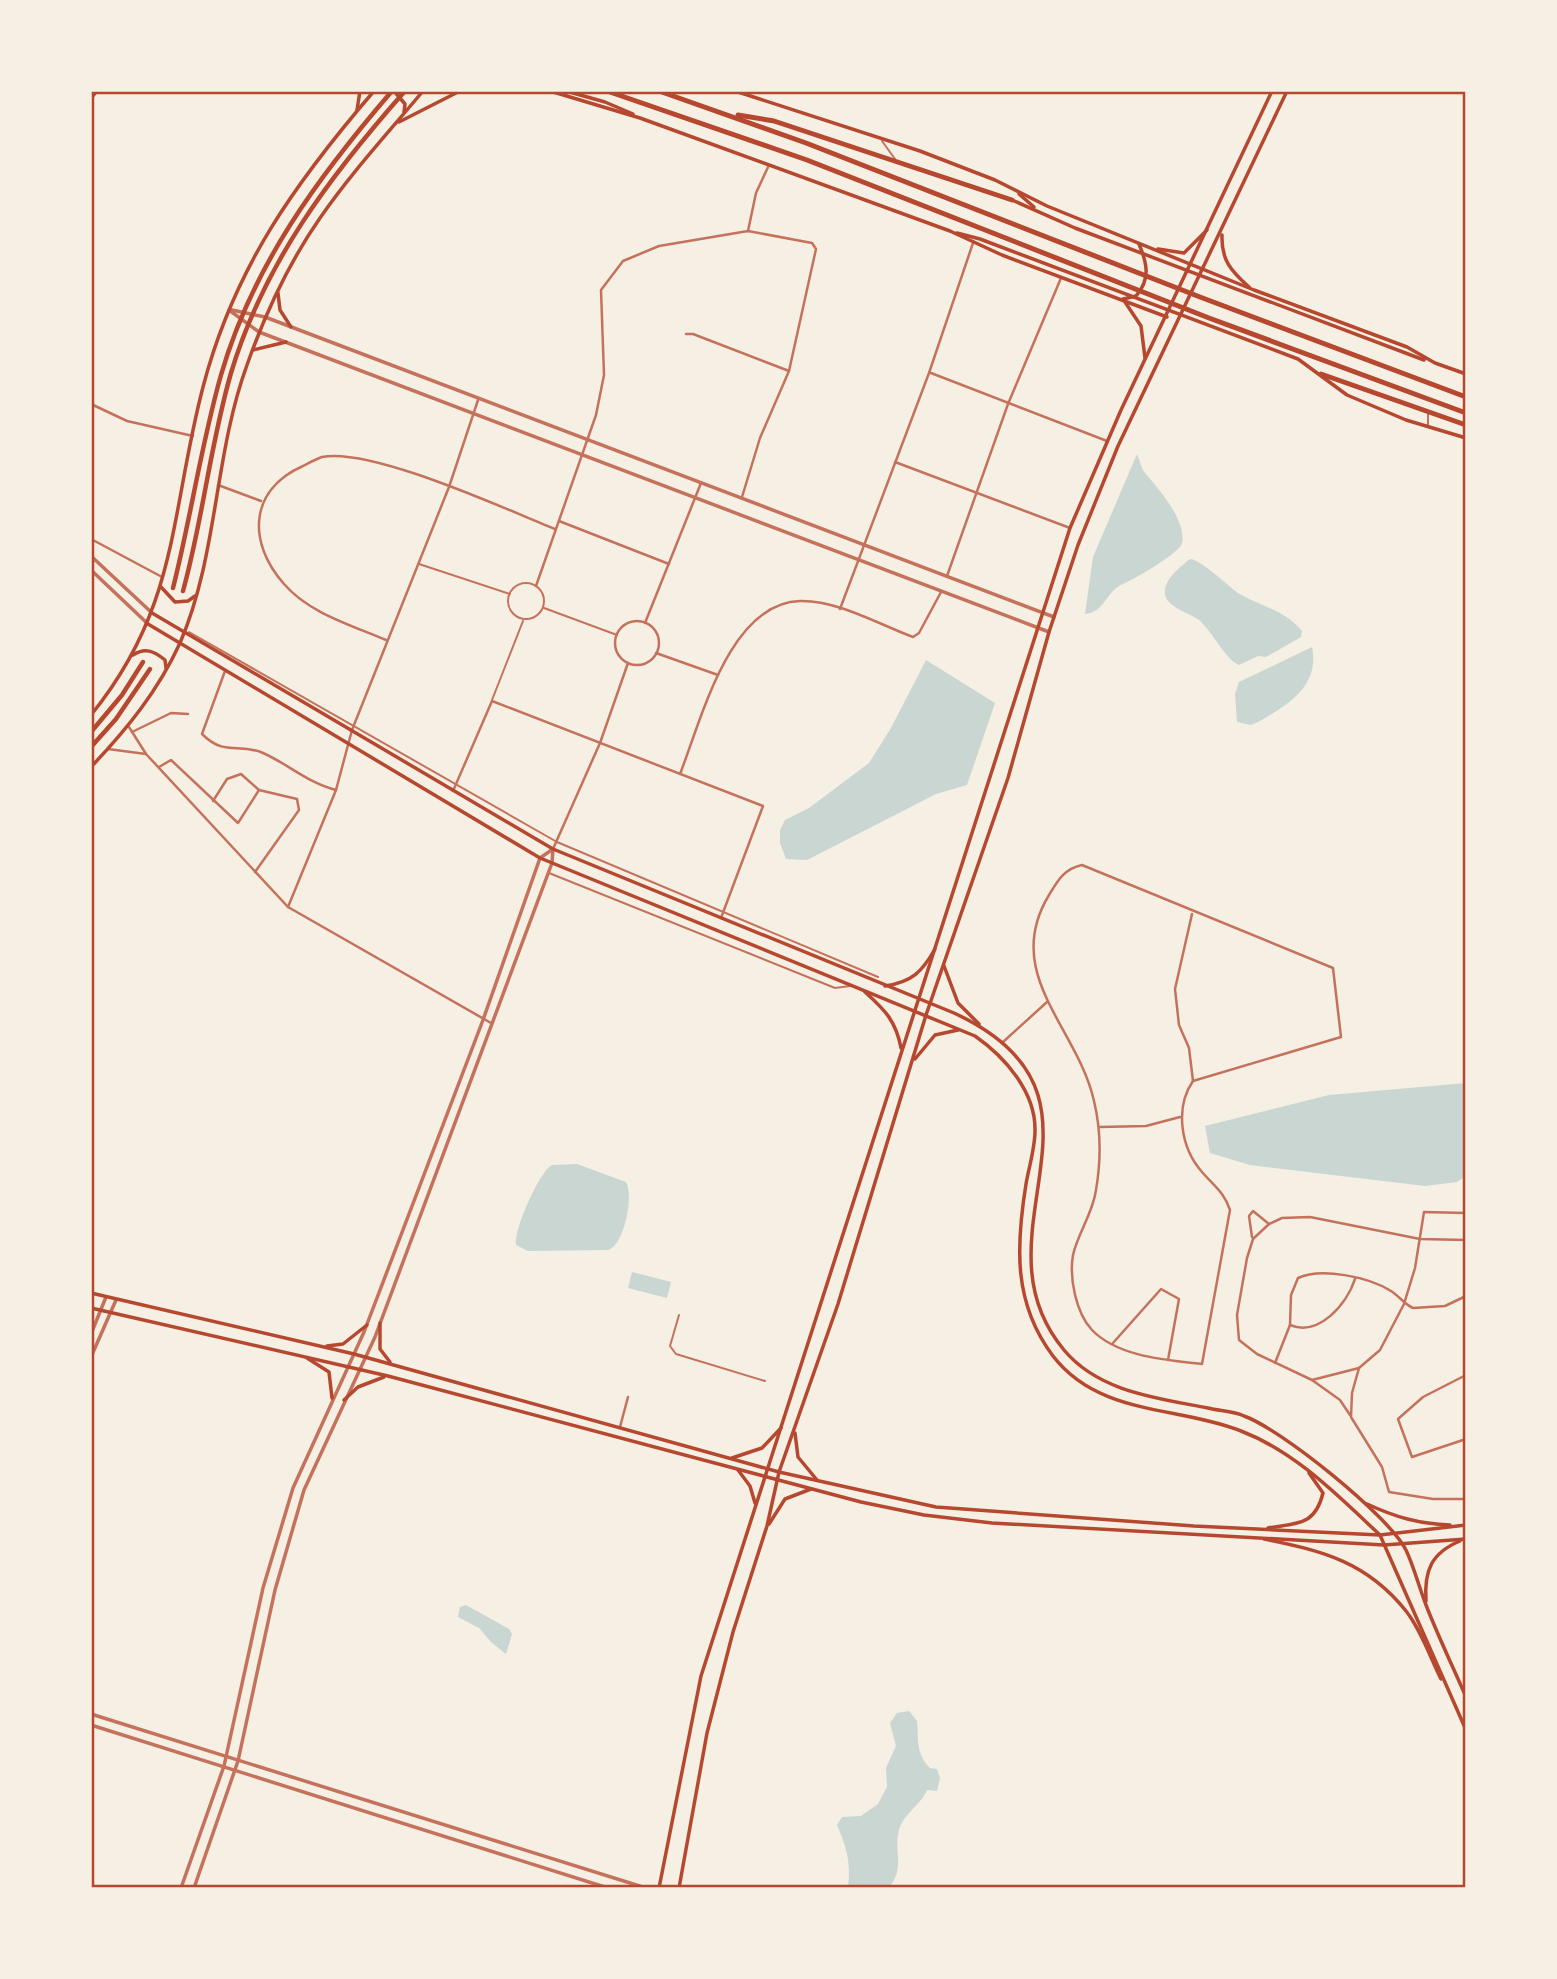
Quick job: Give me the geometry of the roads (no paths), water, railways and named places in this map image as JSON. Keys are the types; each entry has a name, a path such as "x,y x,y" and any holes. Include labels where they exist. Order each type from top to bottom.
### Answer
{"highway":[{"path":"91,97 96,91"},
{"path":"607,91 794,155 1059,259 1466,413"},
{"path":"659,91 726,113 1466,397"},
{"path":"726,113 774,121 1012,200"},
{"path":"1321,374 1466,425"}],"main road":[{"path":"357,111 360,91"},
{"path":"91,715 132,655 152,613 164,578 203,387 229,310 249,264 290,195 374,91"},
{"path":"173,588 221,375 251,293 285,231 314,186 393,91 405,104 404,114"},
{"path":"183,591 216,435 246,331 288,241 341,165 405,91"},
{"path":"91,767 131,729 166,670 184,632 196,596 230,425 265,317 320,218 423,91"},
{"path":"394,125 460,91"},
{"path":"552,91 640,118 950,231 980,239 1298,359 1348,395 1428,427 1466,438"},
{"path":"567,91 605,102 640,118"},
{"path":"735,91 920,152 1191,265 1407,347 1435,363"},
{"path":"659,1888 701,1676 901,1051 940,941 1070,528 1107,442 1211,227 1272,91"},
{"path":"679,1888 715,1698 768,1526 779,1472 838,1304 926,1015 1008,778 1049,632 1078,545 1118,446 1222,234 1287,91"},
{"path":"1013,189 1039,211"},
{"path":"1012,200 1075,228 1466,374"},
{"path":"1139,244 1168,252 1184,253 1211,227"},
{"path":"950,231 973,243 1167,317"},
{"path":"1222,234 1221,253 1227,264 1254,290"},
{"path":"1122,299 1136,296 1144,284 1147,266 1139,244"},
{"path":"278,291 280,310 291,327"},
{"path":"1122,299 1142,326 1145,361"},
{"path":"253,349 286,342"},
{"path":"161,587 174,602 188,601 196,596"},
{"path":"152,613 353,728 453,791 553,849 980,1025"},
{"path":"148,624 540,858 962,1030 993,1049 1013,1069 1030,1107 1035,1130 1017,1259 1021,1289 1032,1324 1054,1357 1075,1379 1106,1397 1239,1430 1272,1445 1306,1469 1380,1535 1466,1730"},
{"path":"132,655 139,651 151,651 164,660 166,670"},
{"path":"91,732 122,695 143,662"},
{"path":"91,747 116,719 150,669"},
{"path":"885,986 903,983 916,976 940,941"},
{"path":"944,965 958,1003 1016,1054 1042,1104 1045,1136 1028,1258 1031,1287 1042,1320 1065,1351 1084,1368 1114,1387 1243,1415 1278,1433 1362,1502 1403,1545 1426,1606 1466,1697"},
{"path":"864,990 890,1015 897,1027 901,1051"},
{"path":"912,1064 934,1035 950,1029 962,1030"},
{"path":"91,1293 354,1353 779,1472 936,1507 1380,1535 1464,1525"},
{"path":"91,1308 348,1366 885,1508 952,1520 1384,1545 1465,1540"},
{"path":"380,1323 380,1349 395,1365"},
{"path":"324,1347 343,1344 367,1325"},
{"path":"302,1355 329,1372 332,1398"},
{"path":"344,1400 358,1387 388,1376"},
{"path":"730,1459 762,1448 782,1427"},
{"path":"794,1429 798,1457 819,1482"},
{"path":"737,1469 750,1486 756,1505"},
{"path":"1259,1529 1305,1521 1319,1511 1323,1493 1306,1469"},
{"path":"768,1526 785,1499 812,1489"},
{"path":"1362,1502 1397,1518 1422,1524 1464,1525"},
{"path":"1252,1537 1340,1558 1373,1576 1407,1613 1461,1718"},
{"path":"1426,1606 1425,1582 1430,1564 1442,1549 1465,1540"}],"street":[{"path":"882,141 897,163"},
{"path":"748,231 756,193 769,165"},
{"path":"536,586 588,440 604,375 601,290 623,261 659,246 748,231 812,243 816,249 789,370 760,438 742,498"},
{"path":"840,609 929,373 973,243"},
{"path":"947,576 1008,404 1061,277"},
{"path":"229,310 265,317 1054,617"},
{"path":"229,310 260,332 1049,632"},
{"path":"686,334 694,334 789,370"},
{"path":"929,373 1107,442"},
{"path":"288,907 336,790 353,728 449,487 478,400"},
{"path":"91,404 127,421 193,436"},
{"path":"1428,412 1428,427"},
{"path":"386,640 312,608 284,584 265,554 259,526 261,501 271,486 322,457 362,458 449,487 556,529"},
{"path":"895,462 1070,528"},
{"path":"645,622 701,483"},
{"path":"218,485 261,501"},
{"path":"559,521 668,564"},
{"path":"91,539 164,578"},
{"path":"91,556 152,613"},
{"path":"418,564 510,594"},
{"path":"91,570 148,624"},
{"path":"522,584 536,586 543,593 543,607 535,617 524,620 509,608 510,594 522,584"},
{"path":"680,774 718,675 740,637 758,617 798,601 840,609 913,637 919,633 941,592"},
{"path":"543,607 617,635"},
{"path":"453,791 524,620"},
{"path":"630,622 645,622 658,636 656,653 643,664 628,663 618,652 617,635 630,622"},
{"path":"656,653 718,675"},
{"path":"181,1888 224,1766 263,1588 293,1488 367,1325 483,1020 540,858 553,849 557,842 600,743 628,663"},
{"path":"225,671 202,734 214,746 260,752 320,786 336,790"},
{"path":"492,701 763,806 721,919"},
{"path":"188,714 171,713 131,729 146,754 288,907 491,1023"},
{"path":"353,728 557,842 878,976"},
{"path":"108,749 146,754"},
{"path":"159,767 171,760 238,822 259,790"},
{"path":"213,801 227,779 241,774 259,790 298,799 299,810 255,872"},
{"path":"194,1888 236,1770 275,1590 295,1516 380,1323 552,863 553,849"},
{"path":"1082,865 1192,913 1333,968 1341,1037 1193,1081 1185,1093 1180,1117 1194,1162 1225,1195 1230,1210 1202,1364 1168,1360 1112,1344 1091,1330 1073,1285 1073,1255 1096,1192 1099,1127 1083,1067 1047,1002 1032,954 1034,926 1052,890 1069,867 1082,865"},
{"path":"548,873 835,988 853,986"},
{"path":"1192,913 1175,989 1179,1025 1189,1048 1193,1081"},
{"path":"1003,1042 1047,1002"},
{"path":"1099,1127 1146,1126 1180,1117"},
{"path":"1269,1224 1253,1210 1249,1216 1252,1238 1236,1329 1239,1340 1246,1348 1312,1380 1340,1400 1382,1467 1389,1492 1433,1499 1466,1499"},
{"path":"1312,1380 1359,1368 1380,1350 1404,1304 1424,1212 1466,1213"},
{"path":"1252,1238 1269,1224 1282,1218 1310,1217 1420,1239 1466,1240"},
{"path":"1275,1363 1290,1325 1291,1295 1298,1278 1308,1273 1324,1272 1355,1279 1391,1291 1404,1304 1413,1308 1432,1308 1466,1296"},
{"path":"1290,1325 1310,1327 1326,1319 1351,1292 1355,1279"},
{"path":"1112,1344 1161,1289 1179,1299 1168,1360"},
{"path":"91,1334 103,1311 106,1297"},
{"path":"91,1357 116,1300"},
{"path":"679,1315 670,1346 676,1353 765,1381"},
{"path":"1351,1417 1352,1393 1359,1368"},
{"path":"1466,1375 1423,1397 1398,1419 1412,1457 1466,1439"},
{"path":"620,1428 628,1397"},
{"path":"91,1714 646,1888"},
{"path":"91,1725 608,1888"}]}
